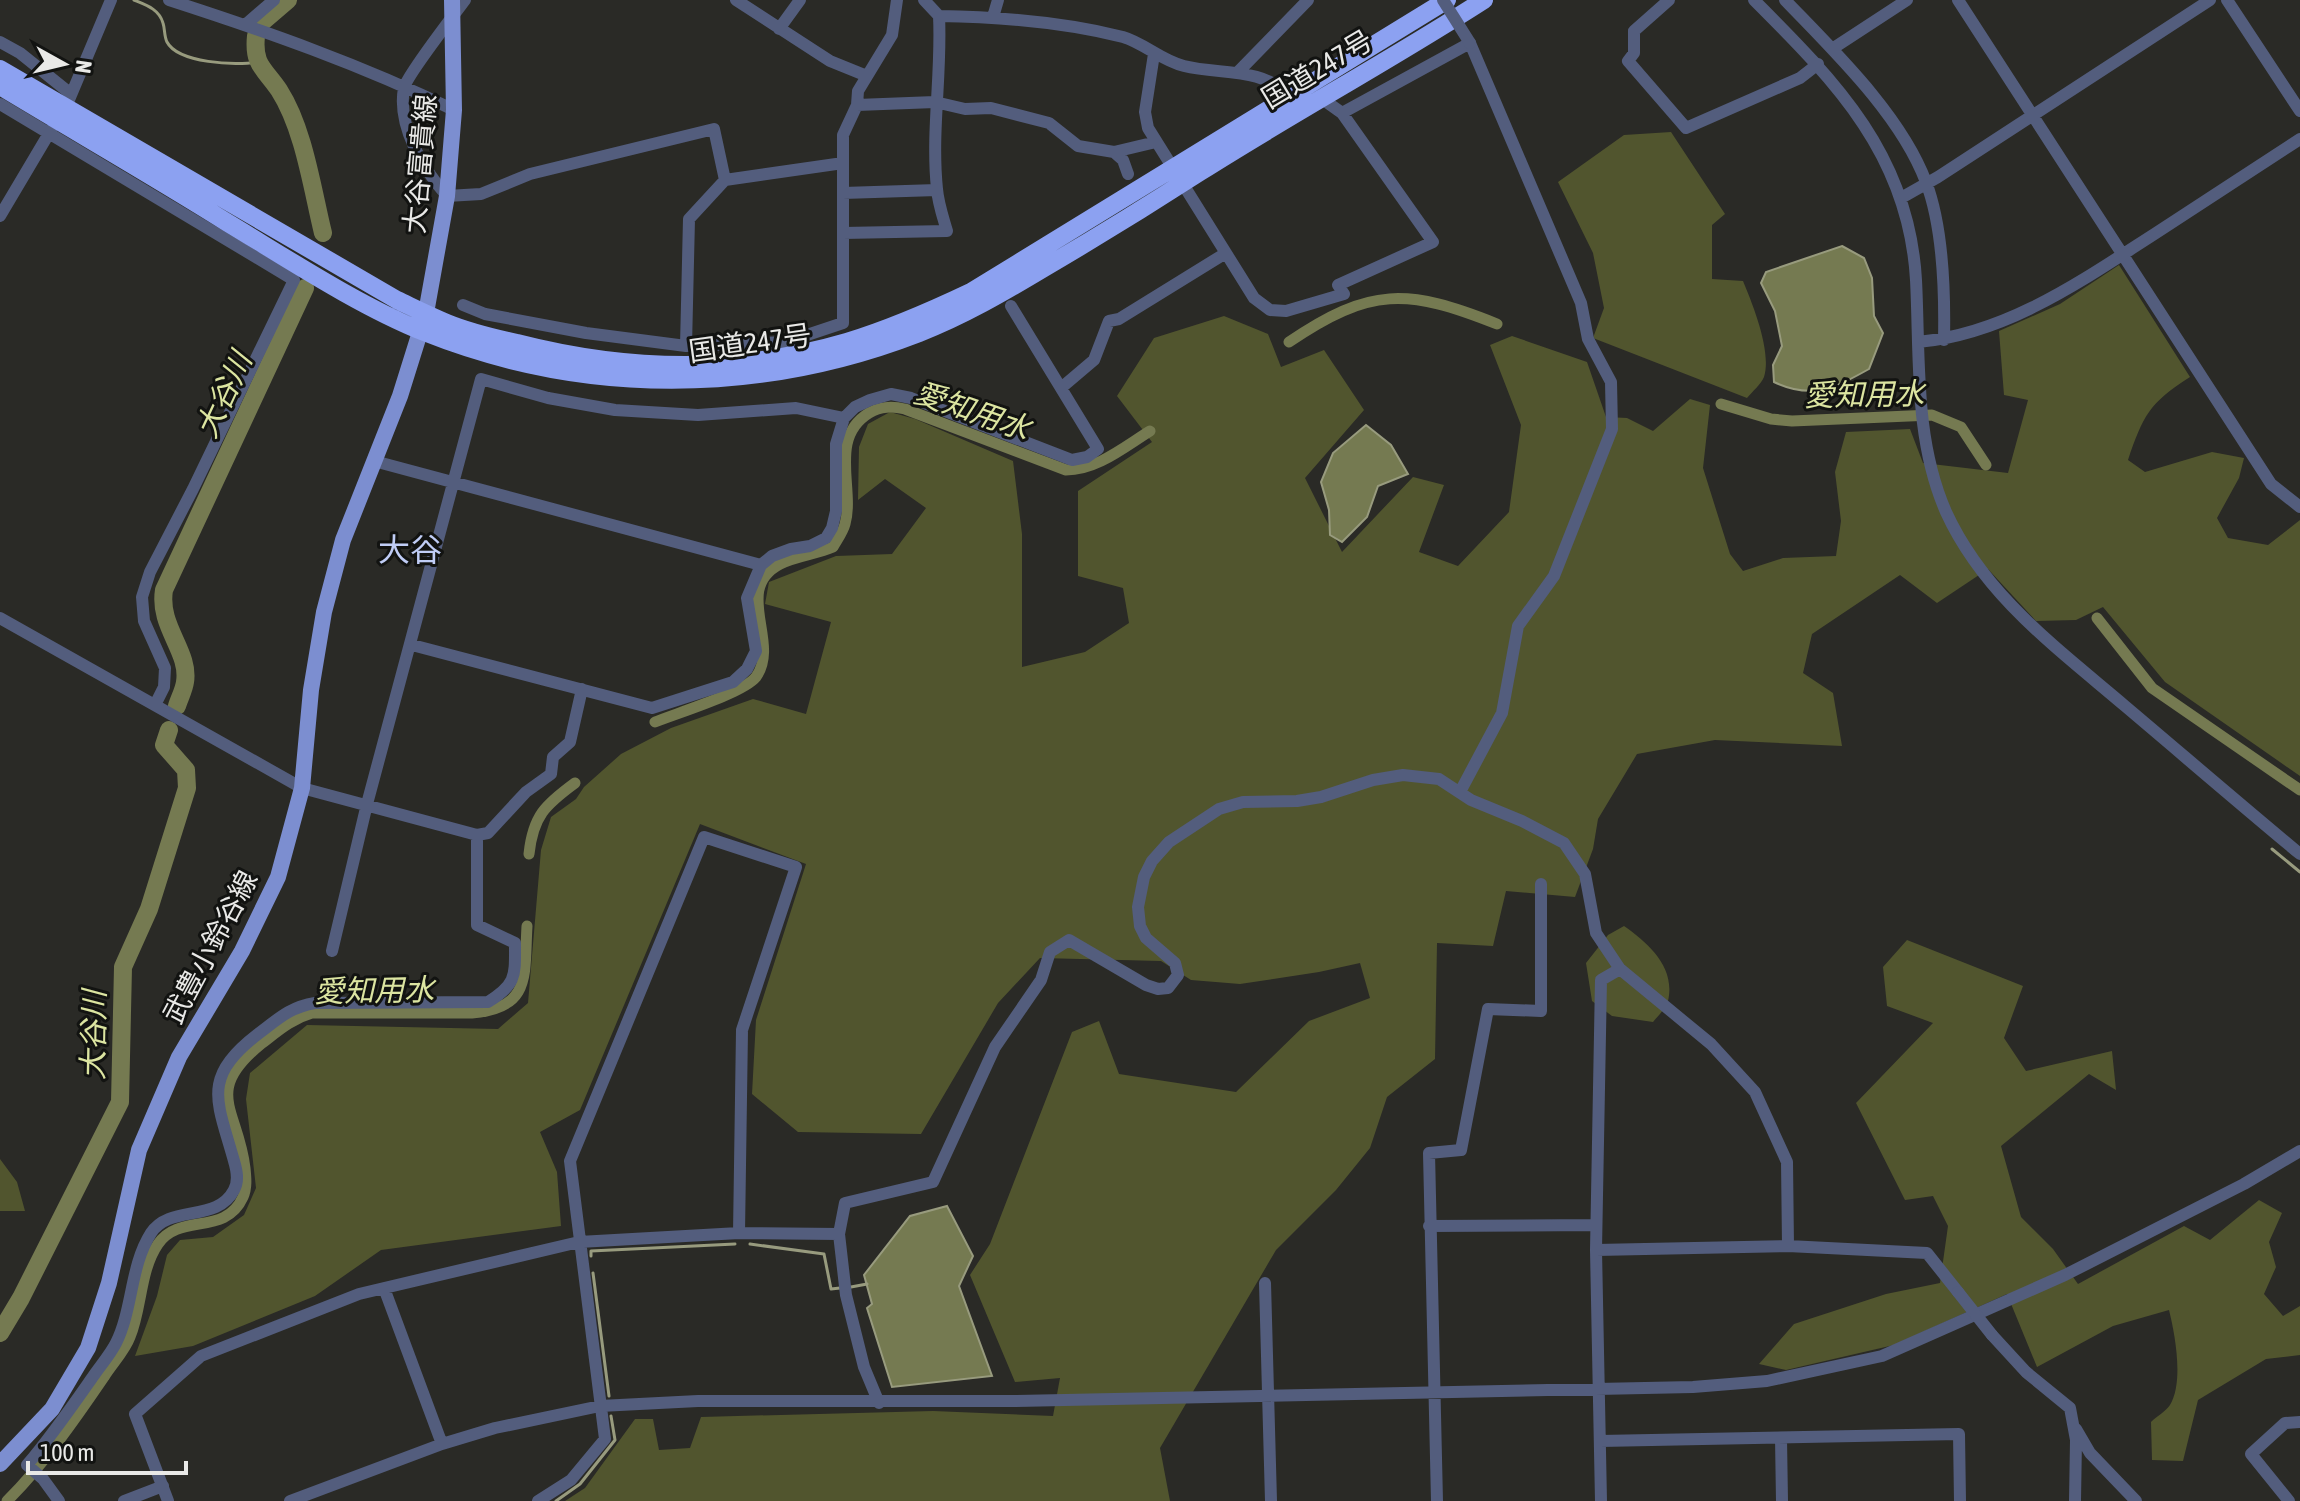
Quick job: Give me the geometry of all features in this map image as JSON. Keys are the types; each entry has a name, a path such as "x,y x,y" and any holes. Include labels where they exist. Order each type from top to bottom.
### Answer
{"highway":[{"name":"国道247号","path":"0,69 61,114 320,278 520,363 576,375 625,380 735,378 804,367 864,351 947,321 1015,285 1178,176 1289,95 1445,0"},
{"name":"国道247号","path":"1178,176 1321,98 1484,0"},
{"name":"国道247号","path":"0,86 61,114"}],"main road":[{"name":"大谷富貴線","path":"424,322 447,196 454,110 452,0"},
{"name":"武豊小鈴谷線","path":"0,1464 52,1409 88,1348 109,1283 139,1150 179,1057 242,951 278,877 302,788 311,690 324,612 343,540 424,322"}],"street":[{"path":"0,216 61,114 111,0"},
{"path":"169,0 404,85 454,110"},
{"path":"245,25 274,0"},
{"path":"465,0 404,85 408,131 434,181 447,196 481,194 530,174 714,129 725,180"},
{"path":"736,0 830,61 867,76"},
{"path":"779,29 800,0"},
{"path":"463,305 485,314 572,330 686,346 786,342 843,323 843,135 857,105 858,91 892,35 897,0"},
{"path":"843,233 947,231 937,190 935,102 941,49 939,16 924,0"},
{"path":"993,17 998,0"},
{"path":"1238,72 1308,0"},
{"path":"1445,0 1470,43 1581,303 1588,339 1611,382 1612,429 1554,576 1518,626 1502,713 1460,792"},
{"path":"1669,0 1634,31 1634,53 1628,61 1686,128 1800,78 1818,64"},
{"path":"1754,0 1818,64 1844,95 1874,137 1901,198 1912,246 1922,423 1929,460 1946,511 1982,573 2026,623 2300,854"},
{"path":"1785,0 1872,94 1910,151 1927,184 1936,223 1941,268 1944,340"},
{"path":"1832,49 1907,0"},
{"path":"1958,0 2271,484 2300,507"},
{"path":"1901,198 2210,0"},
{"path":"2227,0 2300,111"},
{"path":"939,16 1053,23 1127,38 1154,54 1184,66 1238,72 1278,84 1289,95"},
{"path":"0,42 20,53 61,114 294,280 150,572 142,597 144,621 165,668 164,687 155,705"},
{"path":"1342,113 1470,43"},
{"path":"1154,54 1145,112 1148,128 1254,298 1270,310 1286,311 1344,294 1338,285 1433,242 1342,113 1321,98"},
{"path":"857,105 935,102 965,109 991,108 1049,123 1078,146 1114,152 1156,142"},
{"path":"0,104 61,114"},
{"path":"1918,342 1944,340 1991,326 2052,298 2300,139"},
{"path":"1114,152 1123,160 1128,174"},
{"path":"686,346 689,219 725,180 843,163"},
{"path":"843,193 937,190"},
{"path":"1061,388 1094,360 1109,321 1119,319 1226,253"},
{"path":"412,645 652,708 733,682 747,669 756,651 747,598 761,565 772,556 810,546 826,538 832,528 836,511 836,444 844,418 855,407 891,394 911,398 1072,460 1087,457 1098,449 1011,306"},
{"path":"332,951 367,804 481,379 548,398 615,410 698,415 796,408 844,418"},
{"path":"374,461 761,565"},
{"path":"0,618 302,788 477,835 488,833 526,792 551,774 553,757 570,742 582,689"},
{"path":"879,1403 864,1367 846,1295 839,1234 845,1203 933,1182 995,1047 1041,980 1050,952 1060,944 1069,940 1146,985 1168,988 1178,975 1175,963 1146,938 1140,926 1138,907 1144,877 1152,861 1169,842 1219,809 1243,802 1297,801 1321,797 1373,780 1403,775 1439,779 1471,800 1564,843 1585,874 1596,933 1620,969 1711,1044 1755,1092 1787,1162 1788,1246"},
{"path":"59,1501 41,1477 27,1465 56,1431 116,1342 143,1251 153,1231 170,1218 213,1209 235,1189 237,1173 216,1092 221,1072 235,1052 296,1006 315,1003 488,1002 508,990 515,970 515,943 477,925 477,835"},
{"path":"538,1501 571,1480 605,1439 570,1161 704,837 796,867 742,1030 739,1233"},
{"path":"1437,1501 1429,1153 1461,1150 1488,1009 1541,1011 1541,884"},
{"path":"1601,1501 1596,1225 1601,980 1620,969"},
{"path":"290,1501 442,1444 495,1428 600,1406 698,1401 879,1403 1600,1389 1693,1387 1767,1381 1882,1356 1996,1308 2244,1184 2300,1151"},
{"path":"1429,1226 1596,1225"},
{"path":"168,1501 135,1414 201,1356 359,1294 579,1242 739,1233 839,1234"},
{"path":"1596,1250 1788,1246 1927,1253 1992,1335 2026,1372 2070,1408 2075,1426 2090,1453 2136,1501"},
{"path":"1265,1283 1271,1501"},
{"path":"384,1288 442,1444"},
{"path":"2289,1501 2251,1454 2285,1423 2300,1422"},
{"path":"2075,1426 2075,1501"},
{"path":"1600,1441 1959,1434 1960,1501"},
{"path":"1781,1438 1782,1501"},
{"path":"124,1501 163,1486"}],"shaded area":[{"path":"1671,132 1725,214 1712,225 1712,279 1743,281 1760,329 1766,367 1764,377 1747,398 1593,338 1604,308 1593,253 1558,182 1624,135"},
{"path":"1842,246 1864,258 1872,278 1874,316 1883,333 1869,369 1845,382 1812,391 1774,382 1773,365 1782,346 1775,311 1761,283 1766,272"},
{"path":"2119,265 2190,377 2165,395 2149,412 2128,460 2145,472 2212,452 2244,458 2239,478 2217,518 2228,538 2268,545 2300,520 2300,776 2165,682 2103,607 2076,620 2036,621 1988,569 1937,603 1900,575 1812,634 1803,673 1833,693 1842,746 1715,740 1637,754 1598,819 1593,849 1575,897 1506,891 1493,946 1437,943 1435,1059 1387,1097 1370,1148 1336,1190 1276,1250 1160,1448 1170,1501 565,1501 585,1488 635,1419 653,1419 659,1450 690,1448 701,1417 933,1411 1053,1416 1060,1378 1015,1382 970,1275 990,1244 1072,1032 1099,1021 1119,1074 1236,1092 1309,1021 1370,998 1360,963 1240,984 1191,980 1161,961 1040,958 998,1003 921,1134 798,1132 752,1094 756,1020 806,864 700,824 580,1110 540,1132 557,1172 561,1226 381,1250 315,1296 193,1346 135,1356 157,1296 167,1255 180,1240 213,1237 244,1215 256,1188 246,1099 250,1073 307,1025 498,1029 528,1003 541,850 551,817 576,799 584,787 621,754 671,728 753,699 806,714 831,622 765,604 769,582 836,556 892,554 926,508 885,479 858,500 859,447 868,424 890,412 915,419 1013,461 1022,534 1022,667 1085,652 1129,623 1123,588 1078,576 1078,491 1152,442 1117,396 1154,338 1224,316 1268,334 1281,367 1324,350 1364,410 1305,478 1342,552 1413,477 1444,485 1419,552 1458,566 1509,512 1521,425 1490,345 1512,336 1587,362 1606,417 1627,418 1653,431 1690,399 1710,405 1703,468 1730,554 1743,571 1783,558 1836,556 1841,521 1835,472 1846,432 1910,429 1923,463 2008,473 2028,400 2004,395 1999,331 2060,304"},
{"path":"1366,425 1391,445 1408,474 1378,486 1367,517 1342,542 1330,535 1329,510 1321,482 1333,453"},
{"path":"1624,926 1651,948 1668,977 1668,1001 1653,1022 1612,1016 1592,1001 1586,963 1608,935"},
{"path":"1907,940 2023,986 2004,1038 2026,1071 2112,1051 2116,1090 2089,1074 2001,1146 2021,1217 2053,1249 2078,1284 2184,1226 2210,1240 2259,1200 2282,1213 2269,1242 2276,1267 2264,1294 2283,1316 2300,1306 2300,1355 2266,1359 2198,1400 2183,1461 2152,1460 2151,1422 2170,1405 2177,1384 2176,1345 2169,1310 2113,1326 2037,1367 2007,1294 1894,1345 1786,1370 1759,1364 1794,1324 1886,1294 1940,1283 1948,1226 1933,1196 1905,1200 1856,1103 1933,1023 1887,1006 1883,967"},
{"path":"0,1159 17,1182 25,1211 0,1211"},
{"path":"947,1206 973,1256 959,1286 992,1376 892,1387 867,1308 872,1304 864,1275 910,1216"}],"waterway":[{"path":"134,0 158,14 167,42 183,55 222,63 257,62"},
{"name":"大谷川","path":"260,24 288,0"},
{"name":"大谷川","path":"256,36 258,60 288,105 295,122 323,233"},
{"name":"大谷川","path":"177,706 185,671 165,616 164,590 305,288"},
{"name":"愛知用水","path":"1289,342 1343,311 1390,299 1438,304 1497,324"},
{"name":"愛知用水","path":"1721,404 1771,419 1792,421 1932,415 1961,427 1986,465"},
{"name":"愛知用水","path":"655,722 738,690 756,677 764,648 758,602 760,587 766,575 780,564 833,547 844,527 847,510 845,465 849,436 869,413 887,407 905,409 1066,470 1099,462 1150,431"},
{"name":"愛知用水","path":"2097,618 2152,688 2300,790"},
{"name":"大谷川","path":"0,1333 21,1298 120,1102 123,967 149,909 187,788 186,770 164,745 169,730"},
{"name":"愛知用水","path":"529,854 542,812 575,783"},
{"path":"2272,849 2300,872"},
{"name":"愛知用水","path":"7,1501 58,1442 125,1347 134,1326 144,1277 158,1244 167,1234 178,1229 225,1217 243,1197 245,1168 228,1102 233,1075 243,1061 285,1026 312,1013 472,1013 505,1004 521,986 527,926"},
{"path":"591,1256 591,1251 735,1244"},
{"path":"750,1244 824,1254 831,1289 840,1288"},
{"path":"593,1273 609,1396"},
{"path":"851,1287 867,1284"},
{"path":"556,1501 580,1484 615,1440 611,1416"}],"district":[{"name":"大谷","path":"410,550"}]}
